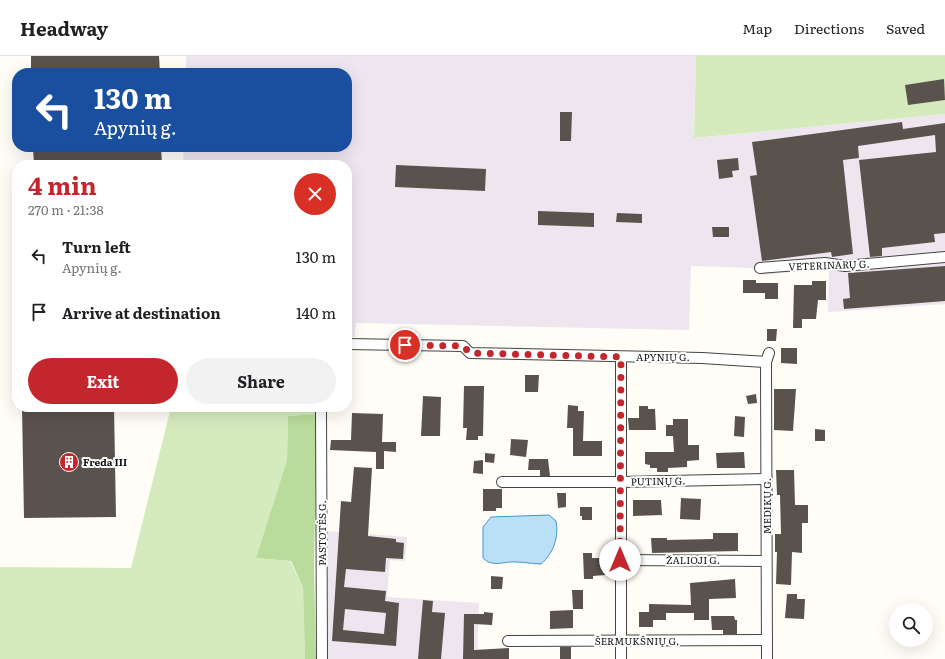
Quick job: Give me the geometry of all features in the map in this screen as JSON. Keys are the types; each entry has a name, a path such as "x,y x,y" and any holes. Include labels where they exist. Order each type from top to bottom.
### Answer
{"street":[{"name":"VETERINARŲ G.","path":"760,268 824,263 845,266 945,257"},
{"name":"APYNIŲ G.","path":"352,344 463,346 470,353 621,357 767,357"},
{"path":"621,357 621,659"},
{"name":"MEDIKŲ G.","path":"767,357 767,659"},
{"name":"PASTOTĖS G.","path":"321,412 322,659"},
{"name":"PUTINŲ G.","path":"502,482 620,482 767,479"},
{"name":"ŽALIOJI G.","path":"620,560 766,560"},
{"name":"ŠERMUKŠNIŲ G.","path":"508,641 767,640"}],"shaded area":[{"path":"186,56 696,56 694,138 945,114 945,304 828,312 829,268 762,275 752,268 691,266 689,330 356,323 355,337 352,337 352,160 183,160 184,152 352,152 352,68 186,68"},
{"path":"327,531 407,537 405,561 390,560 387,597 479,603 477,659 328,659"}],"green space":[{"path":"696,56 945,56 945,114 694,138"},
{"path":"170,412 316,412 317,414 288,416 287,460 256,558 290,561 303,587 305,659 0,659 0,567 131,568"},
{"path":"317,414 314,565 316,659 305,659 303,587 291,561 256,558 287,460 288,416"}],"water":[{"path":"549,515 556,521 557,532 552,550 546,560 541,564 516,562 491,563 483,558 483,527 491,517"}],"building":[{"path":"31,56 159,56 160,68 31,68"},
{"path":"944,79 945,100 908,105 905,85"},
{"path":"560,112 572,112 571,141 560,141"},
{"path":"902,122 903,129 945,123 945,233 934,234 935,242 882,248 882,256 870,257 859,160 936,152 935,135 858,146 859,158 843,160 853,254 832,257 831,252 762,261 750,176 757,175 752,142"},
{"path":"33,152 161,152 162,160 34,160"},
{"path":"738,158 739,170 732,171 733,177 719,179 717,160"},
{"path":"396,165 486,169 485,191 395,187"},
{"path":"538,211 594,213 594,227 538,225"},
{"path":"617,213 642,214 642,223 616,222"},
{"path":"712,227 729,227 729,237 713,237"},
{"path":"945,266 945,301 844,309 843,299 850,298 848,273"},
{"path":"743,280 756,280 756,283 778,283 778,299 765,299 765,293 743,293"},
{"path":"812,281 826,281 826,300 818,300 816,319 802,319 802,328 793,328 794,285 812,285"},
{"path":"767,329 777,329 776,341 767,341"},
{"path":"781,348 797,348 797,364 781,363"},
{"path":"525,375 539,375 538,392 525,392"},
{"path":"464,386 484,386 483,436 478,436 478,440 466,440 467,428 463,428"},
{"path":"774,389 796,389 793,431 774,430"},
{"path":"756,394 757,403 748,404 746,396"},
{"path":"423,396 441,397 440,436 421,436"},
{"path":"568,405 578,406 578,411 584,411 583,441 602,441 602,456 573,456 573,428 567,428"},
{"path":"639,406 648,406 648,409 655,409 656,430 629,430 628,418 639,418"},
{"name":"Freda III","path":"22,412 114,412 116,517 24,518"},
{"path":"352,413 383,414 382,442 396,442 396,452 384,451 384,469 376,469 376,452 330,450 331,440 351,440"},
{"path":"735,416 745,417 744,437 734,436"},
{"path":"673,419 688,419 688,445 699,445 699,460 687,461 687,467 668,468 668,472 657,472 657,468 650,468 650,465 645,464 645,452 674,452 673,436 666,436 666,425 673,425"},
{"path":"815,429 825,430 825,441 815,441"},
{"path":"511,439 528,440 526,457 510,455"},
{"path":"744,452 745,468 717,468 716,453"},
{"path":"485,453 495,454 494,463 485,462"},
{"path":"529,459 548,459 550,476 540,476 540,470 528,470"},
{"path":"483,460 483,474 473,473 474,461"},
{"path":"354,467 372,468 368,536 396,539 396,542 404,543 403,559 386,558 385,572 346,569 344,587 386,591 385,601 399,603 396,646 332,641 341,501 351,502","holes":["345,609 386,613 384,634 343,630"]},
{"path":"776,470 794,470 795,505 808,505 808,523 802,523 802,553 792,552 791,585 776,584 777,552 775,552 775,534 781,534 780,495 777,495"},
{"path":"483,489 502,489 502,508 496,508 496,511 483,511"},
{"path":"557,493 566,493 566,507 558,508"},
{"path":"681,498 701,499 700,520 680,519"},
{"path":"633,500 661,500 662,515 633,516"},
{"path":"580,507 592,507 592,520 582,520 582,516 580,516"},
{"path":"713,533 738,533 738,551 652,553 651,538 667,538 667,540 713,539"},
{"path":"583,553 592,553 592,558 604,558 605,575 593,576 593,579 584,579"},
{"path":"491,576 503,577 502,589 491,589"},
{"path":"735,579 736,598 709,599 709,620 694,620 694,613 666,613 666,620 653,620 653,627 639,627 639,612 649,612 649,604 691,605 690,583"},
{"path":"572,590 583,590 583,609 573,609"},
{"path":"787,594 797,594 797,599 805,599 804,619 785,618"},
{"path":"423,600 433,601 432,612 445,613 441,659 418,659"},
{"path":"573,610 573,628 550,629 550,611"},
{"path":"484,612 493,613 492,625 474,624 474,650 509,648 509,659 463,659 464,614 484,614"},
{"path":"711,616 734,616 735,620 737,620 737,634 723,634 723,630 712,630"},
{"path":"560,647 571,647 571,659 560,659"}],"place":[{"name":"Freda III","path":"69,462"}],"route":[{"path":"405,345 463,346 470,353 621,357 620,560"}]}
